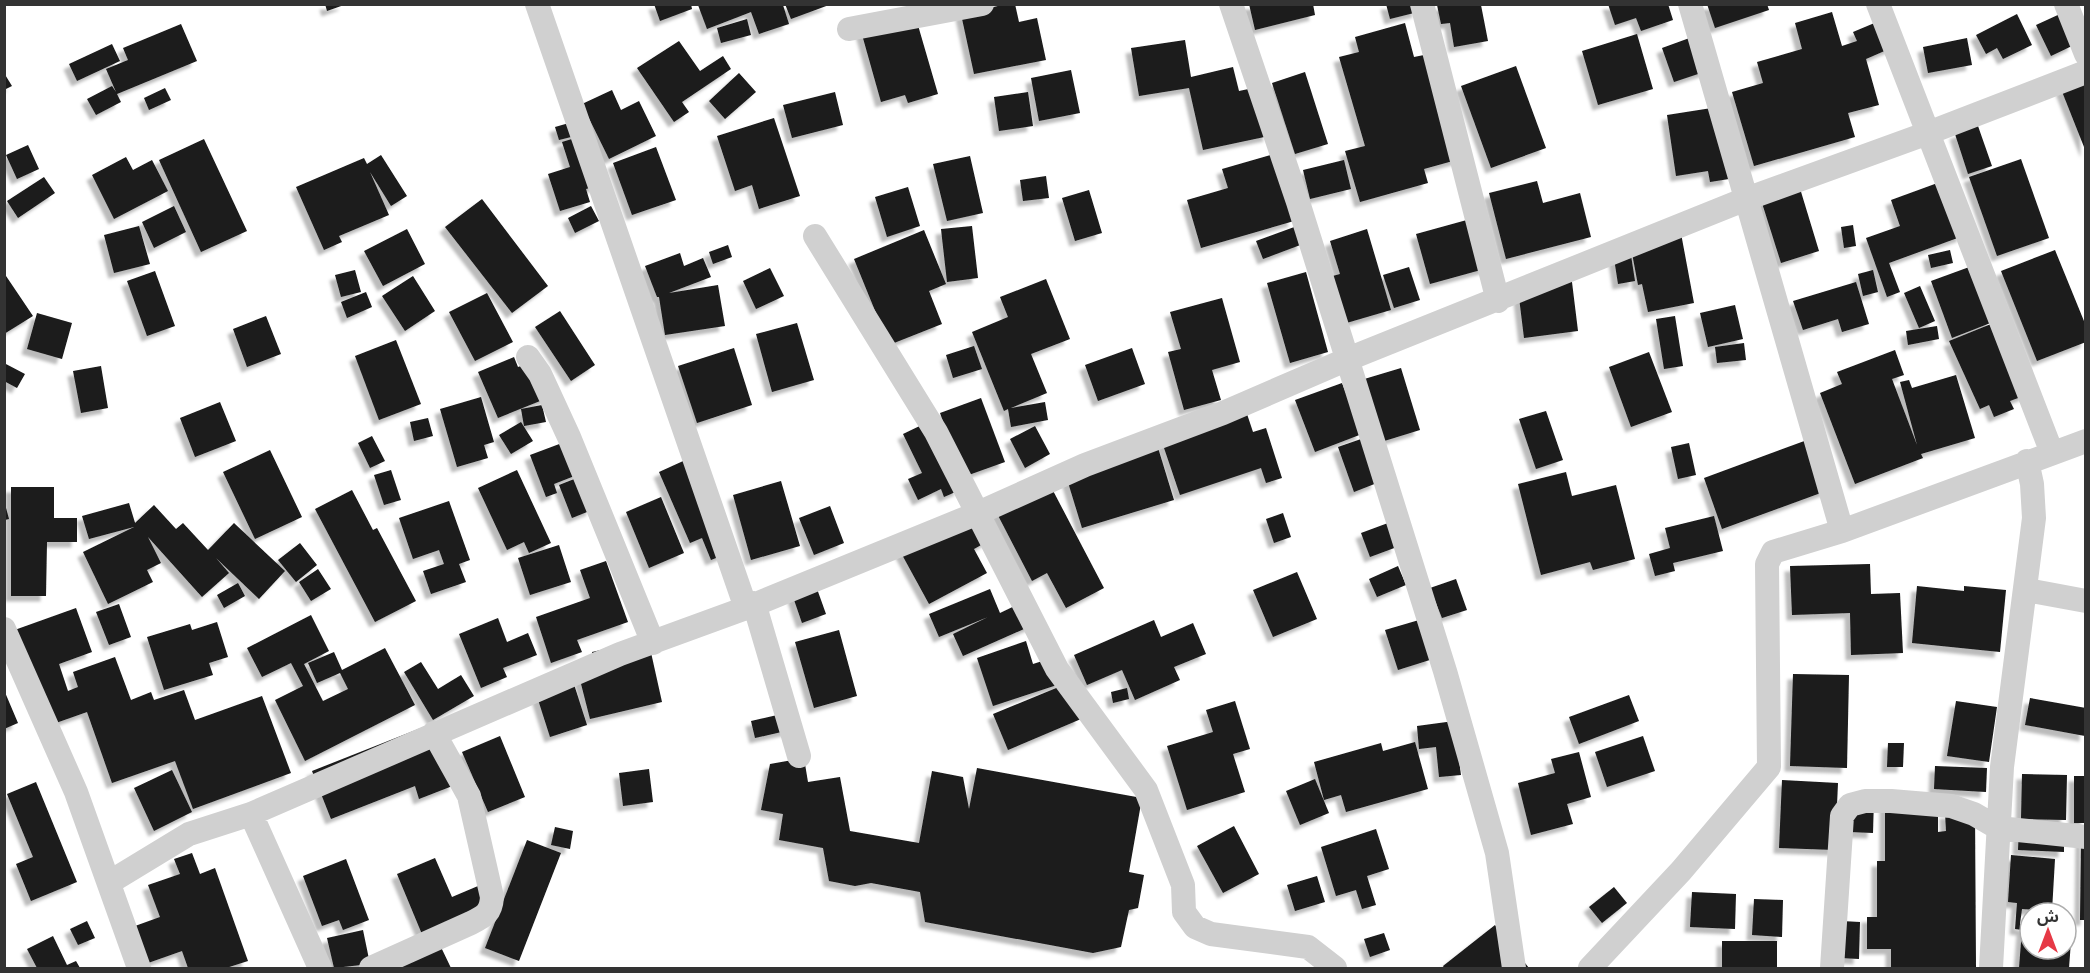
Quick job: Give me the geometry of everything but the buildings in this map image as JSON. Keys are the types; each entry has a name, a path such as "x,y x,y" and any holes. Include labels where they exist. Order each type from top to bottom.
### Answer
{"street":[{"path":"537,4 750,605 799,756"},
{"path":"849,29 982,4"},
{"path":"1231,4 1348,359 1445,672 1497,853 1514,969"},
{"path":"1422,4 1498,301"},
{"path":"1690,4 1842,531"},
{"path":"1878,4 2052,453"},
{"path":"2066,4 2085,54"},
{"path":"110,882 189,834 251,814 620,654 750,605 976,514 1085,465 1223,413 1348,359 1498,301 1746,199 1928,133 2085,72"},
{"path":"815,236 936,432 1057,669 1146,790 1183,885 1184,912 1195,927 1211,934 1308,947 1335,969"},
{"path":"528,357 540,374 569,437 653,643"},
{"path":"1590,969 1681,871 1769,767 1767,564 1773,552 1842,531 2085,441"},
{"path":"1991,969 2002,767 2027,590 2034,518 2032,484 2027,461"},
{"path":"2027,590 2085,601"},
{"path":"4,629 76,792 110,882 139,969"},
{"path":"371,969 471,923 486,915 491,908 492,897 469,796 434,733"},
{"path":"1832,969 1842,816 1850,805 1865,801 1891,801 1951,806 1974,814 1998,828 2085,837"},
{"path":"251,814 320,969"}]}
